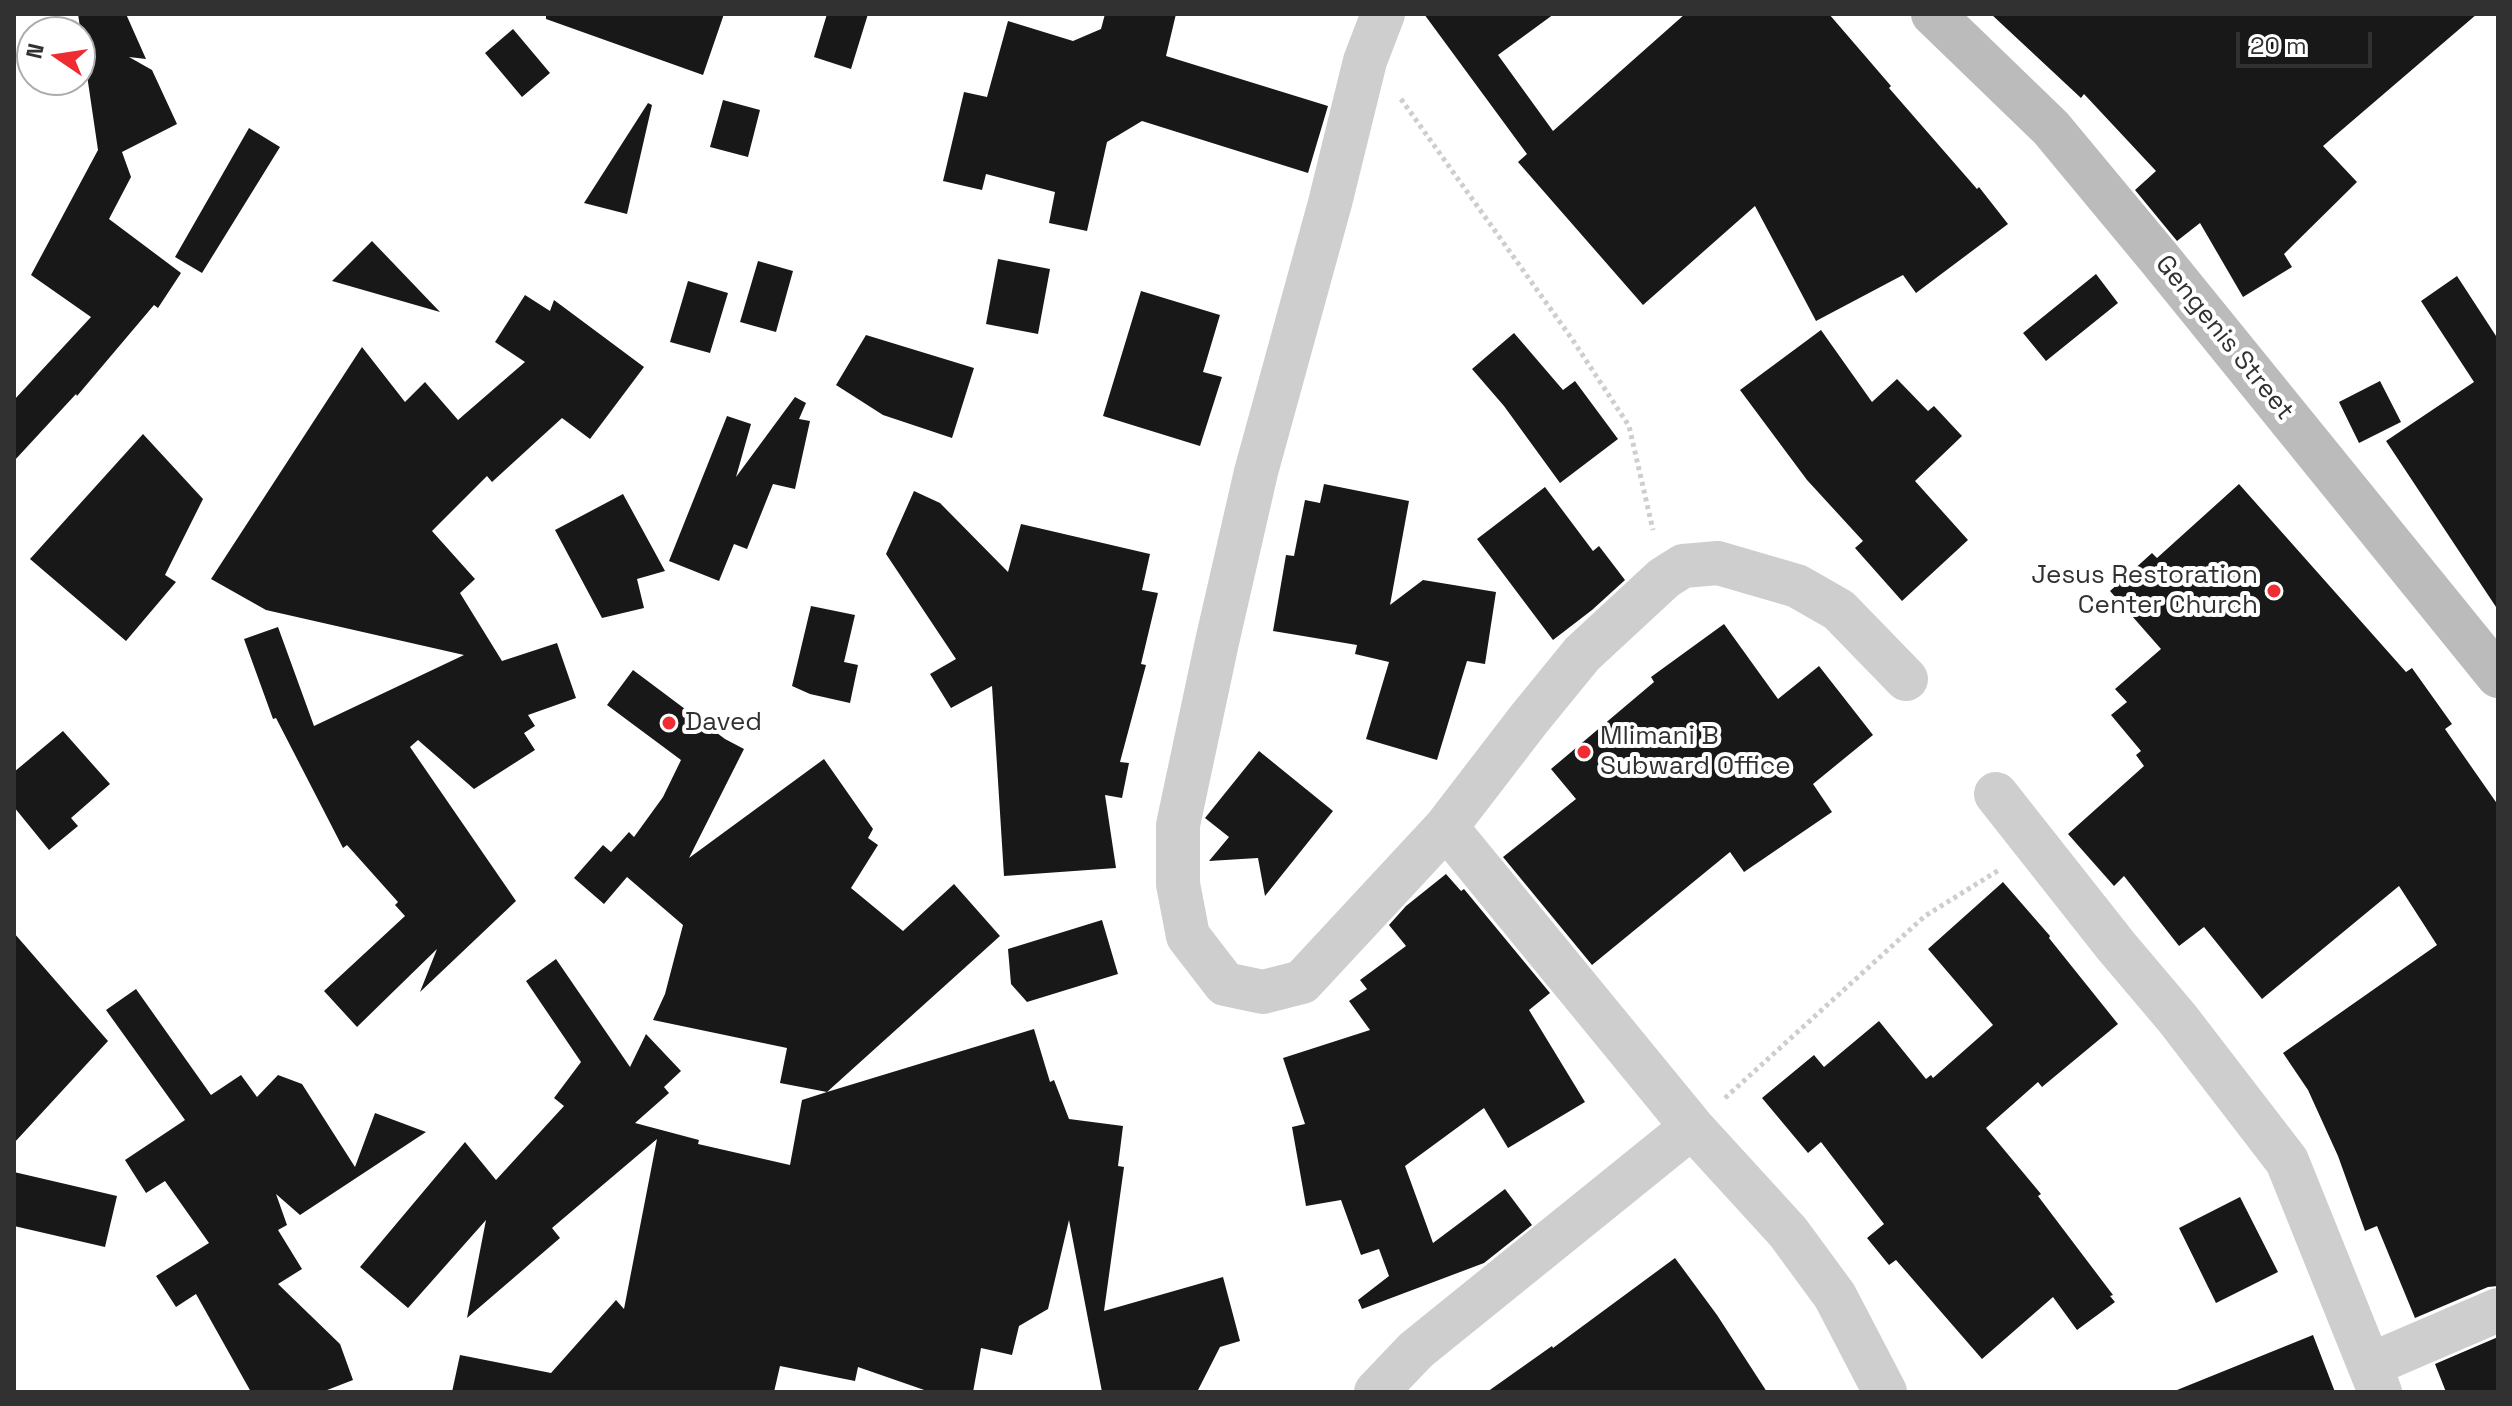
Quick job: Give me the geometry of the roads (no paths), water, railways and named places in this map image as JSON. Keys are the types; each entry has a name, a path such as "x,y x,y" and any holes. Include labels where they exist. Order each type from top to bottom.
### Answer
{"street":[{"path":"1383,14 1365,61 1330,203 1256,472 1178,825 1178,884 1188,936 1225,984 1263,992 1302,982 1446,827 1582,654 1664,578 1683,566 1718,563 1797,586 1839,610 1906,679"},
{"name":"Gengenis Street","path":"1933,14 2051,128 2495,666"},
{"path":"1996,794 2177,1018 2287,1161 2375,1379 2498,1310"},
{"path":"1446,827 1692,1127 1788,1232 1835,1296 1885,1392"},
{"path":"1376,1392 1416,1350 1692,1127"}],"place":[{"name":"Jesus Restoration Center Church","path":"2274,591"},
{"name":"Daved","path":"669,723"},
{"name":"Mlimani B Subward Office","path":"1584,752"}]}
